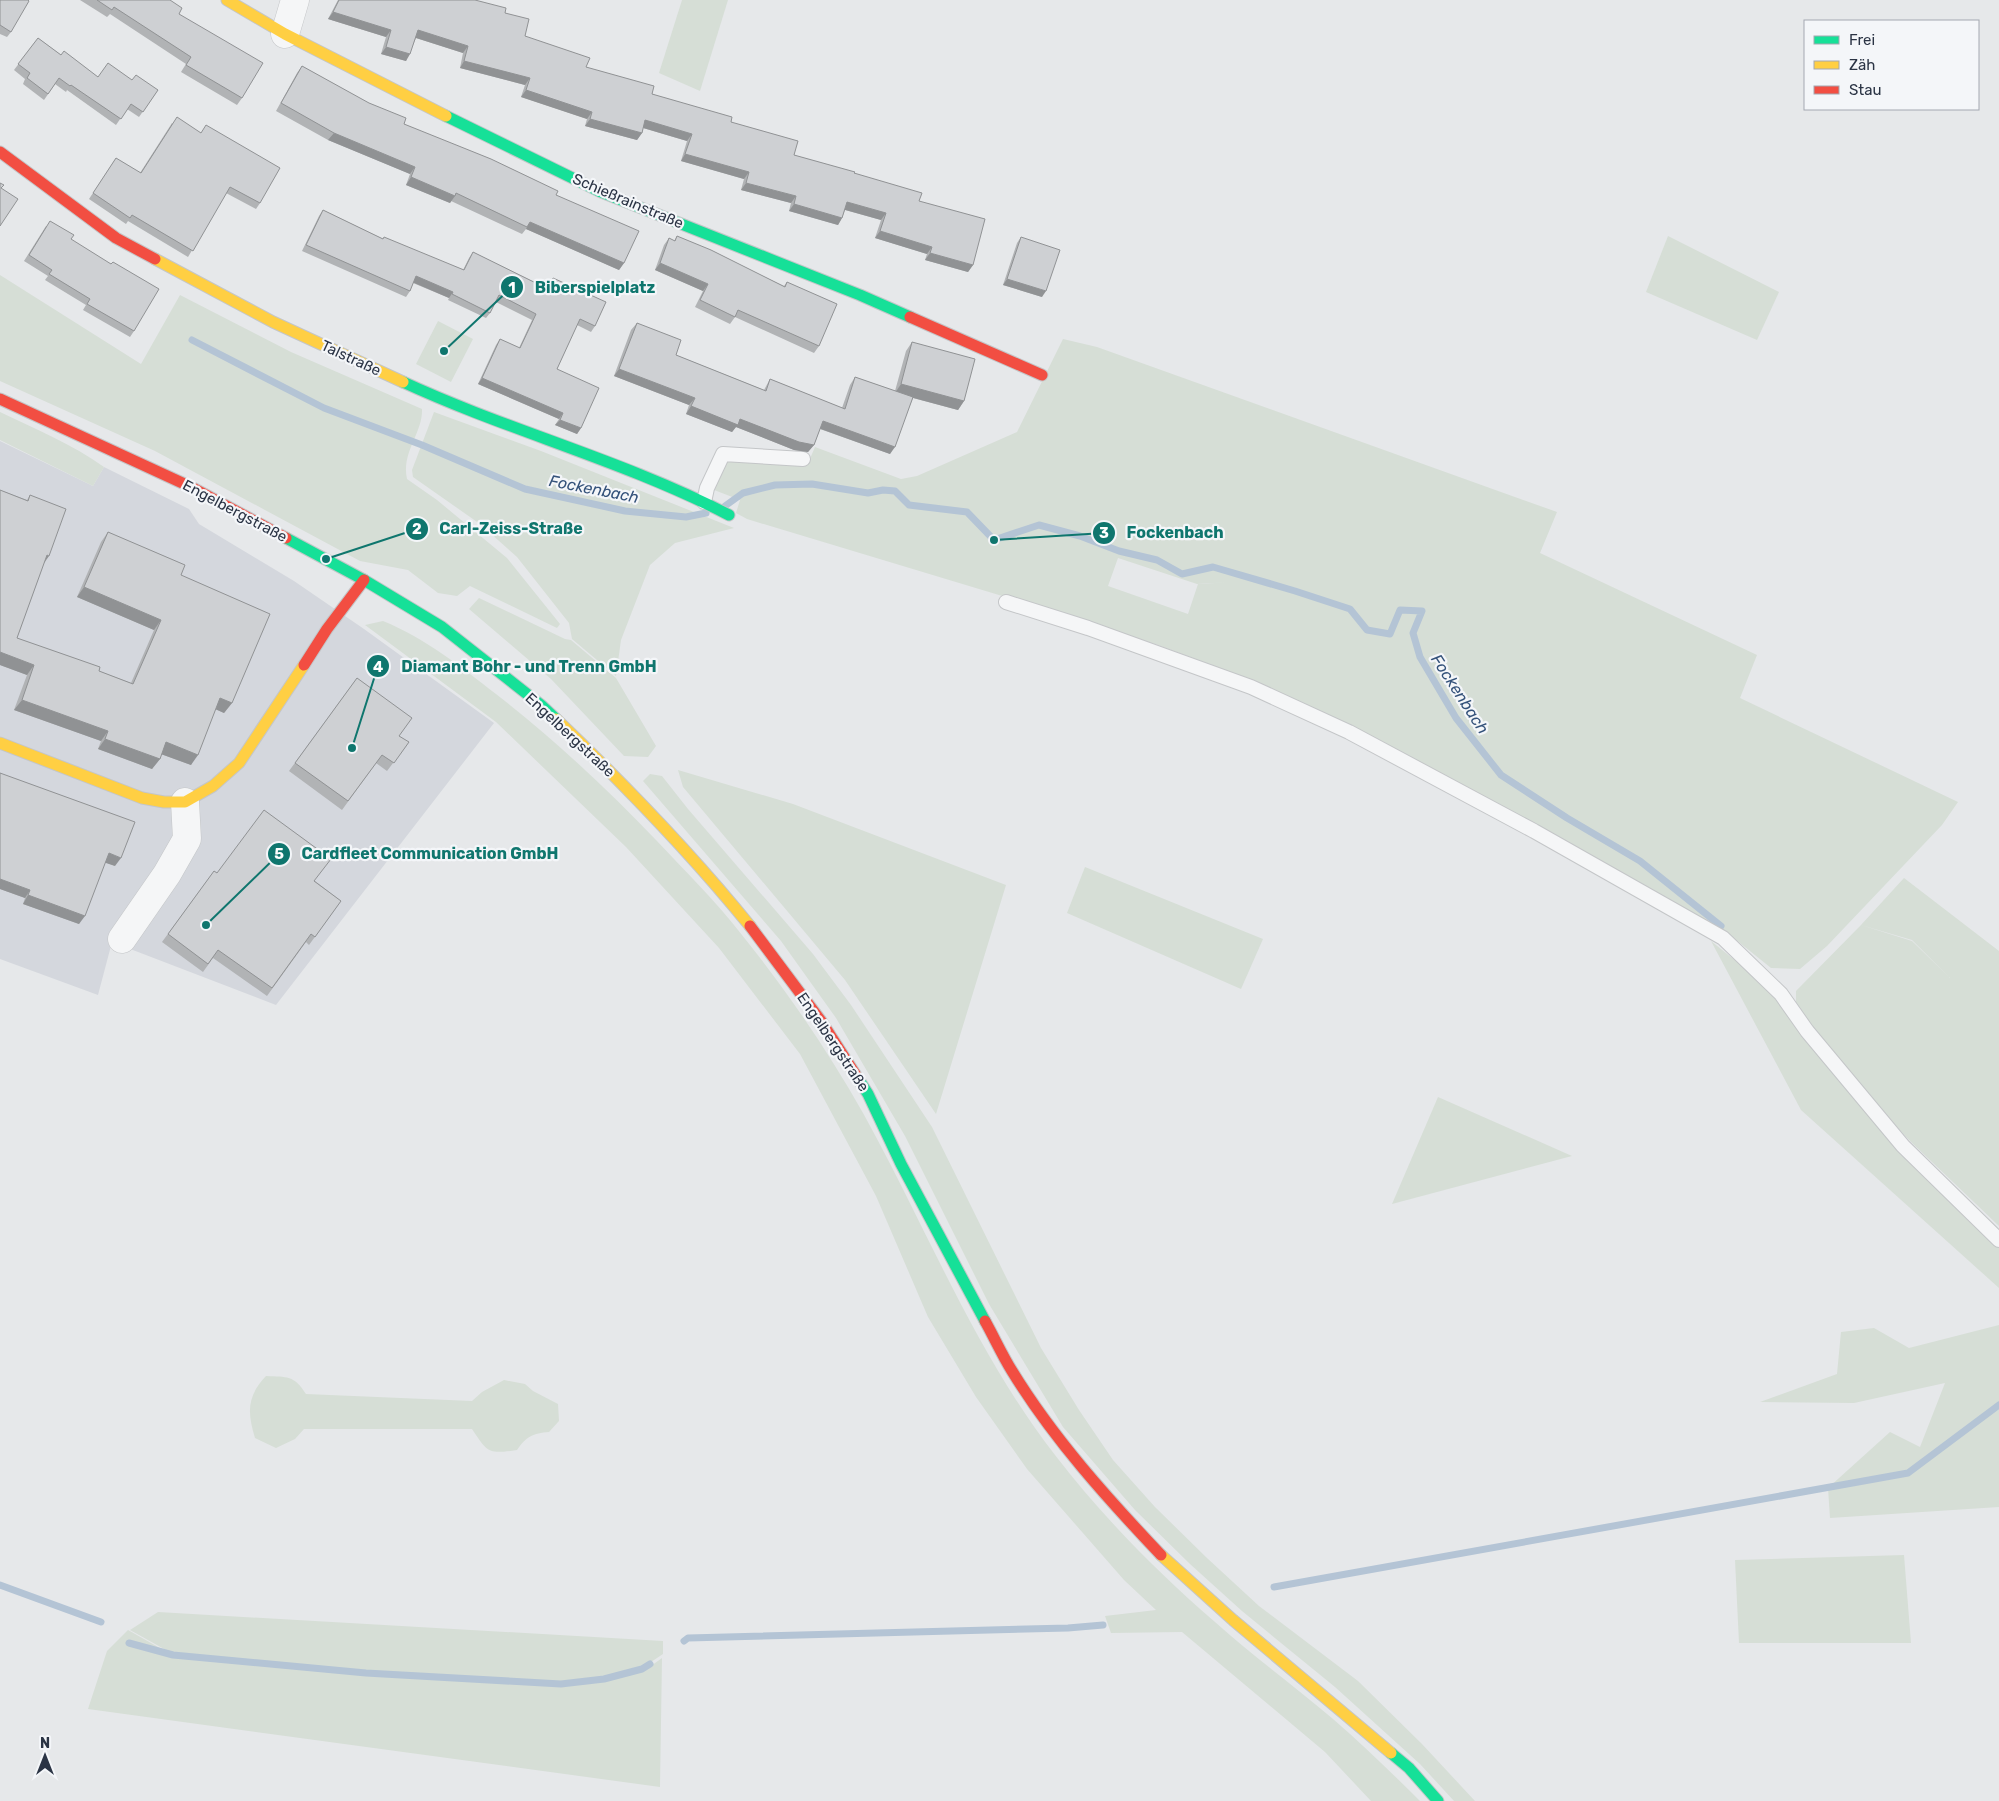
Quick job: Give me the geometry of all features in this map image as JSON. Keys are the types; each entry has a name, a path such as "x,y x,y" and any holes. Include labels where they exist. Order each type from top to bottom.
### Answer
{"street":[{"name":"Schießrainstraße","path":"227,0 285,34 368,78 602,192 860,294 1042,374"},
{"path":"285,34 295,0"},
{"name":"Talstraße","path":"0,152 116,238 273,322 434,396 589,454 704,502 729,515"},
{"name":"Engelbergstraße","path":"0,399 191,487 364,580 442,627 541,705 614,774 707,873 767,947 821,1021 868,1094 901,1164 1012,1371 1054,1431 1119,1511 1191,1583 1409,1768 1438,1801"},
{"path":"0,743 142,798 164,802 184,802 213,786 239,763 286,695 327,629 364,580"},
{"path":"122,938 167,874 187,840 184,802"}],"lane":[{"path":"704,502 707,488 723,454 803,458"},
{"path":"1006,602 1088,628 1251,687 1349,732 1534,831 1723,938 1781,994 1807,1031 1903,1146 1999,1240"}],"shaded area":[{"path":"682,0 728,0 700,91 659,73"},
{"path":"1668,236 1779,292 1757,340 1646,292"},
{"path":"0,275 141,364 180,295 291,352 422,409 419,426 407,460 407,479 437,500 507,558 560,624 557,628 470,586 457,596 438,593 408,570 360,561 155,451 0,381"},
{"path":"438,321 473,339 451,382 416,364"},
{"path":"1063,339 1097,347 1557,512 1540,553 1757,655 1740,698 1958,802 1942,825 1827,946 1800,969 1771,968 1735,939 1353,726 1255,681 1158,645 1072,617 747,519 736,513 740,500 709,488 724,455 809,461 815,447 901,479 917,476 1017,432","holes":["1118,558 1197,584 1248,581 1198,584 1188,614 1108,586"]},
{"path":"0,412 66,444 104,467 93,486 0,440"},
{"path":"434,412 541,451 734,528 675,543 650,565 621,640 616,676 572,639 569,623 517,557 480,524 413,477 412,470"},
{"path":"0,441 93,486 104,467 189,509 199,524 294,581 494,723 276,1005 112,942 98,995 0,959"},
{"path":"479,598 565,639 571,640 616,678 656,746 648,757 624,756 551,679 469,609"},
{"path":"383,621 413,636 442,654 538,728 618,802 722,910 775,978 836,1067 886,1156 953,1288 1000,1374 1026,1415 1073,1478 1131,1543 1193,1603 1229,1635 1333,1719 1420,1801 1371,1801 1325,1752 1182,1632 1111,1633 1105,1616 1156,1610 1124,1580 1027,1469 976,1397 928,1317 876,1196 800,1054 719,948 626,847 496,722 365,625"},
{"path":"678,770 793,804 1006,885 936,1114 845,980 683,787"},
{"path":"650,774 662,776 688,809 813,954 851,1005 932,1127 1041,1348 1079,1410 1113,1460 1155,1507 1259,1606 1358,1681 1422,1744 1475,1801 1454,1801 1420,1764 1335,1687 1242,1611 1190,1564 1135,1510 1063,1427 989,1304 905,1136 836,1018 781,941 643,781"},
{"path":"1085,867 1263,939 1241,989 1067,913"},
{"path":"1904,878 1999,951 1999,1226 1910,1141 1855,1081 1796,1007 1796,991","holes":["1861,925 1912,940 1950,978 1912,941"]},
{"path":"1711,941 1762,982 1899,1151 1999,1234 1999,1288 1801,1110"},
{"path":"1438,1097 1572,1156 1392,1204"},
{"path":"1999,1325 1999,1507 1830,1518 1828,1488 1890,1432 1920,1447 1945,1383 1854,1403 1760,1402 1837,1374 1841,1332 1874,1328 1909,1348"},
{"path":"266,1376 294,1380 306,1394 472,1401 482,1392 504,1380 525,1384 533,1391 558,1404 559,1421 549,1432 539,1433 527,1439 517,1450 500,1452 486,1447 472,1429 304,1429 295,1439 276,1448 255,1438 251,1420 250,1405 252,1398 255,1390"},
{"path":"1904,1555 1911,1643 1739,1643 1735,1560"},
{"path":"158,1612 663,1641 663,1654 642,1668 606,1677 562,1682 367,1671 173,1654 130,1630"},
{"path":"128,1630 174,1656 345,1673 563,1687 606,1681 644,1671 662,1658 660,1787 88,1709 107,1651"}],"building":[{"path":"0,0 29,1 11,32 0,25"},
{"path":"97,0 170,0 182,8 179,14 263,63 242,98 186,65 191,57 114,7 112,10"},
{"path":"339,0 475,0 506,8 505,13 529,19 525,36 590,58 586,67 654,86 652,94 732,117 731,122 798,141 794,155 922,193 919,201 985,219 973,265 930,253 932,247 880,231 886,213 847,202 842,218 794,204 796,196 746,183 749,172 685,154 692,134 645,120 642,133 590,119 592,112 526,90 530,78 464,61 468,46 418,30 410,54 386,47 391,30 333,12"},
{"path":"38,38 61,55 64,51 98,77 108,63 132,80 136,75 158,90 143,112 131,104 121,119 59,78 48,94 27,78 30,73 18,64"},
{"path":"302,66 369,103 406,118 404,124 491,159 558,191 556,195 639,231 624,263 530,222 527,227 456,193 455,196 411,177 415,167 334,133 281,103"},
{"path":"177,117 201,133 206,125 280,168 260,203 230,187 193,251 132,215 130,218 93,193 116,158 141,173"},
{"path":"0,183 4,185 1,188 18,199 0,226"},
{"path":"323,210 383,239 384,237 464,270 473,252 548,289 553,278 606,302 595,326 580,319 557,369 599,388 581,428 560,420 563,413 482,378 500,339 520,348 536,314 499,295 490,313 452,294 453,292 416,276 410,291 306,245"},
{"path":"50,221 74,235 71,239 111,264 113,262 159,289 134,331 87,304 90,299 49,274 52,270 29,255"},
{"path":"677,236 711,250 785,287 787,282 837,304 819,346 738,310 735,317 700,300 708,284 660,263 669,238 675,241"},
{"path":"1021,237 1060,250 1046,291 1007,279"},
{"path":"637,323 681,340 676,355 766,391 770,379 845,409 855,377 913,397 895,447 823,421 814,445 799,442 740,419 738,425 691,406 695,398 619,369"},
{"path":"912,342 975,359 964,401 901,384"},
{"path":"0,490 28,501 30,495 66,509 17,638 100,667 99,671 133,684 161,620 84,587 108,532 185,565 181,575 270,614 232,703 220,698 198,755 166,742 160,759 105,739 108,731 22,700 34,665 0,652"},
{"path":"357,678 412,718 399,736 409,742 394,763 382,755 348,801 295,763"},
{"path":"0,773 135,822 121,858 109,853 85,916 28,895 30,890 0,879"},
{"path":"264,810 331,859 314,881 341,901 315,937 311,934 272,988 218,950 208,964 168,934 214,871 217,873"}],"waterway":[{"name":"Fockenbach","path":"192,340 324,408 422,445 525,489 625,511 686,517 706,513"},
{"name":"Fockenbach","path":"725,506 743,493 775,485 812,484 868,493 883,490 895,491 909,505 967,512 994,540 1039,525 1080,536 1119,551 1157,560 1182,574 1213,567 1295,591 1350,609 1367,630 1390,634 1400,610 1422,611 1413,633 1420,657 1456,718 1501,775 1567,818 1640,861 1721,926"},
{"path":"1274,1587 1908,1473 1999,1405"},
{"path":"0,1585 101,1622"},
{"path":"684,1641 688,1638 1068,1628 1103,1625"},
{"path":"129,1643 173,1655 366,1673 561,1684 604,1679 642,1669 650,1664"}],"traffic: fast":[{"path":"446,116 601,192 860,295 910,317"},
{"path":"403,382 443,400 649,478 729,515"},
{"path":"286,538 364,580 442,627 556,719"},
{"path":"857,1077 868,1094 901,1164 985,1321"},
{"path":"1391,1753 1409,1768 1438,1801"}],"traffic: slow":[{"path":"227,0 285,34 446,116"},
{"path":"155,259 273,322 403,382"},
{"path":"0,743 142,798 164,802 185,802 213,786 239,763 304,665"},
{"path":"556,719 656,820 750,926"},
{"path":"1161,1555 1233,1620 1391,1753"}],"traffic: jam":[{"path":"0,152 116,238 155,259"},
{"path":"910,317 1042,375"},
{"path":"0,399 191,487 286,538"},
{"path":"304,665 327,629 364,580"},
{"path":"750,926 821,1021 857,1077"},
{"path":"985,1321 1012,1371 1063,1444 1121,1512 1161,1555"}],"place":[{"name":"Biberspielplatz","path":"444,351"},
{"name":"Fockenbach","path":"994,540"},
{"name":"Carl-Zeiss-Straße","path":"326,559"},
{"name":"Diamant Bohr - und Trenn GmbH","path":"352,748"},
{"name":"Cardfleet Communication GmbH","path":"206,925"}]}
